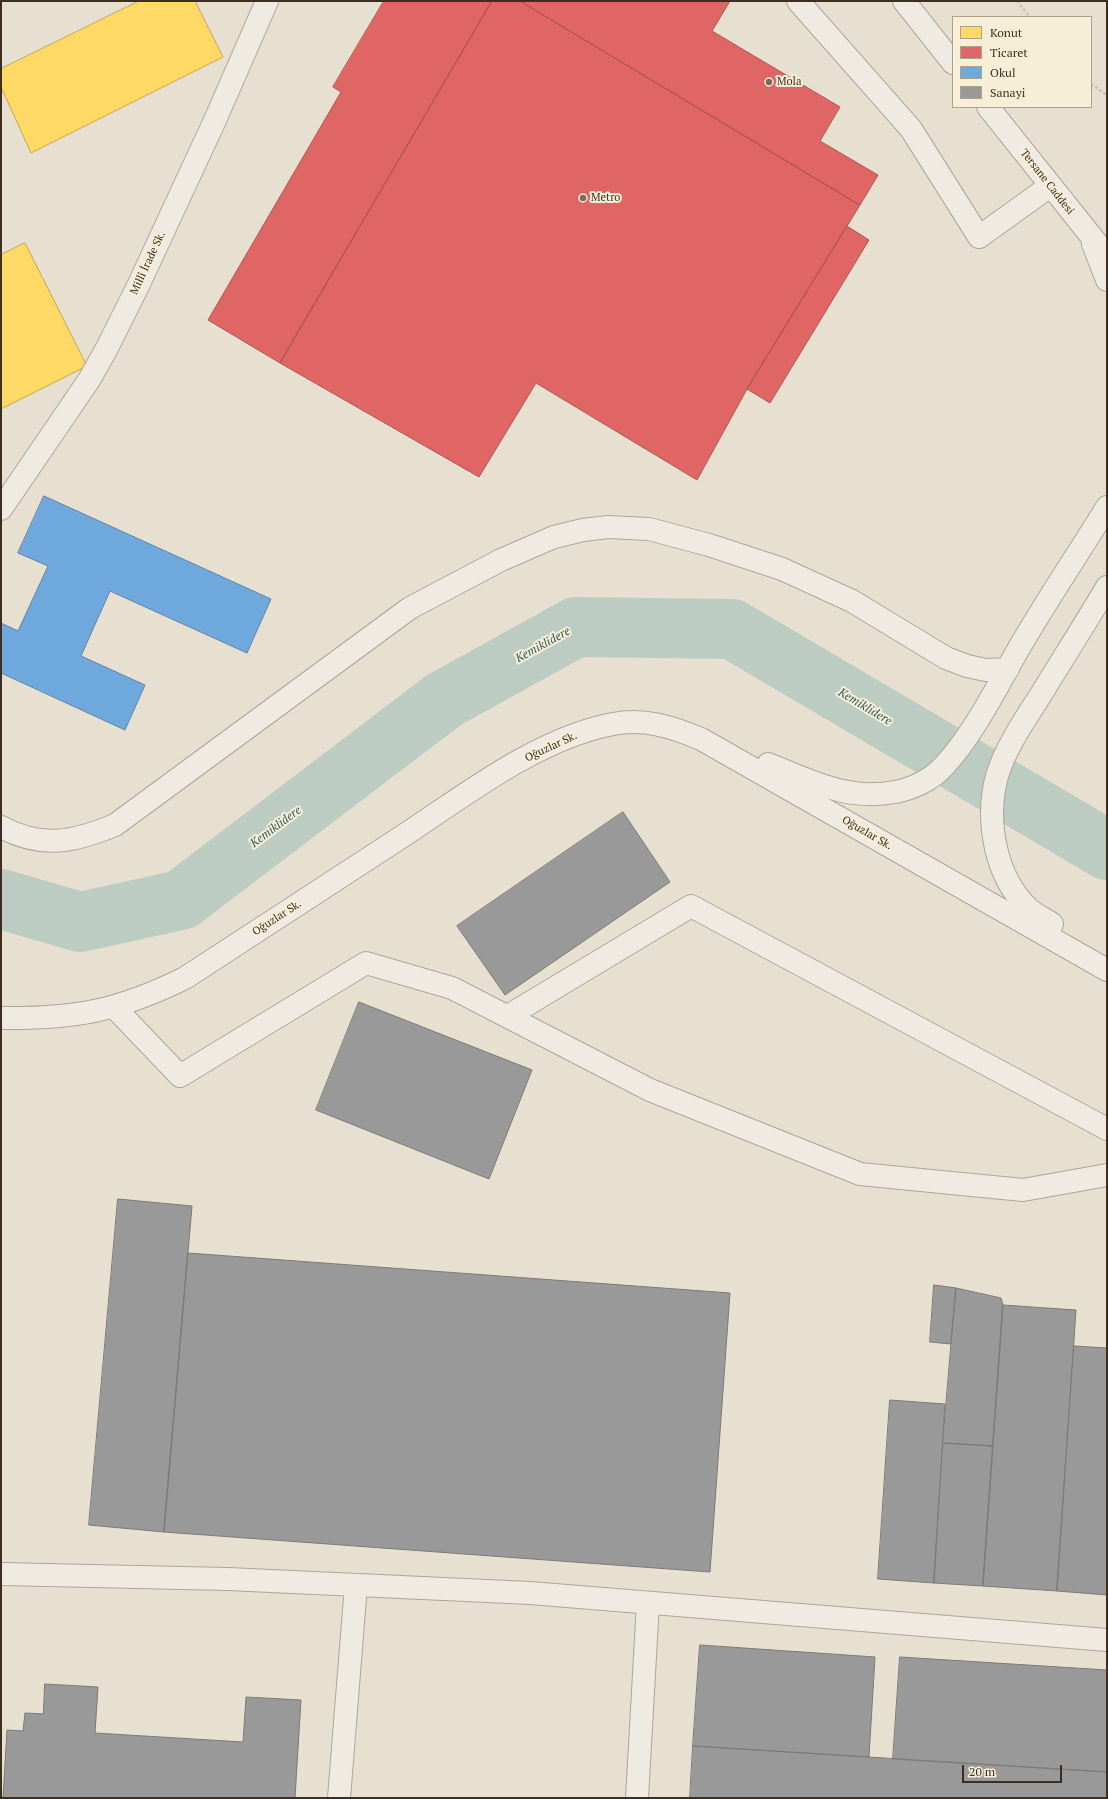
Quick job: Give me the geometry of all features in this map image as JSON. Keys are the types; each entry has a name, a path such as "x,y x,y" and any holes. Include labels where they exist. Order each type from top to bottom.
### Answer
{"street":[{"name":"Millî İrade Sk.","path":"1,509 77,398 106,350 216,118 267,1"},
{"path":"798,1 911,129 979,236 1050,186"},
{"path":"904,1 952,62"},
{"name":"Tersane Caddesi","path":"989,108 1089,236 1107,256"},
{"path":"1089,236 1107,280"},
{"path":"701,739 840,792 860,796 895,792 914,786 942,768 965,738 996,690 1107,507"},
{"path":"1,827 12,833 36,840 57,841 75,840 115,825 410,608 501,560 554,537 583,530 608,527 649,529 709,545 782,569 852,601 946,658 967,666 986,670 1008,668"},
{"path":"1107,588 1028,715 997,776 991,809 993,834 1005,873 1015,892 1030,909 1107,961"},
{"name":"Oğuzlar Sk.","path":"1,1018 66,1016 114,1007 157,992 185,978 491,778 552,745 578,734 613,724 636,722 656,723 701,739 1107,970"},
{"path":"508,1016 691,906 1107,1129"},
{"path":"114,1007 180,1076 366,963 452,988 650,1090 860,1174 1023,1190 1107,1175"},
{"path":"1,1574 228,1579 530,1593 1107,1640"},
{"path":"339,1798 356,1585"},
{"path":"637,1798 648,1603"}],"path":[{"path":"1017,1 1029,16"},
{"path":"1092,85 1107,95"}],"building: Konut":[{"path":"139,1 195,1 223,57 31,153 1,87 1,69"},
{"path":"25,243 87,366 1,409 1,255"}],"building: Ticaret":[{"path":"384,1 492,1 280,363 208,320 341,92 333,87"},
{"path":"492,1 520,1 860,205 747,389 697,480 536,383 479,477 280,363"},
{"path":"520,1 730,1 712,31 840,107 820,141 878,175 860,205"},
{"path":"847,226 869,240 770,403 747,389"}],"building: Okul":[{"path":"44,496 271,599 247,653 110,591 81,656 145,685 125,730 1,673 1,623 18,631 48,566 18,553"}],"building: Sanayi":[{"path":"623,812 670,882 505,995 457,926"},
{"path":"359,1002 532,1070 489,1179 316,1110"},
{"path":"118,1199 192,1206 164,1532 89,1525"},
{"path":"188,1253 730,1293 710,1572 164,1532"},
{"path":"934,1285 956,1288 951,1344 930,1342"},
{"path":"956,1288 1001,1298 1003,1305 993,1446 943,1443"},
{"path":"1003,1305 1076,1310 1057,1591 983,1586"},
{"path":"1074,1346 1107,1348 1107,1595 1057,1591"},
{"path":"890,1400 945,1404 934,1583 878,1579"},
{"path":"943,1443 993,1446 983,1586 934,1583"},
{"path":"700,1645 875,1657 869,1757 693,1746"},
{"path":"900,1657 1107,1670 1107,1772 893,1759"},
{"path":"45,1684 98,1687 95,1733 243,1742 246,1697 301,1700 295,1798 3,1798 7,1730 23,1731 25,1713 43,1714"},
{"path":"693,1746 1107,1772 1107,1798 690,1798"}],"waterway":[{"name":"Kemiklidere","path":"1,899 80,922 181,900 444,700 576,627 732,629 1107,850"}],"place":[{"name":"Mola","path":"769,82"},
{"name":"Metro","path":"583,198"}]}
